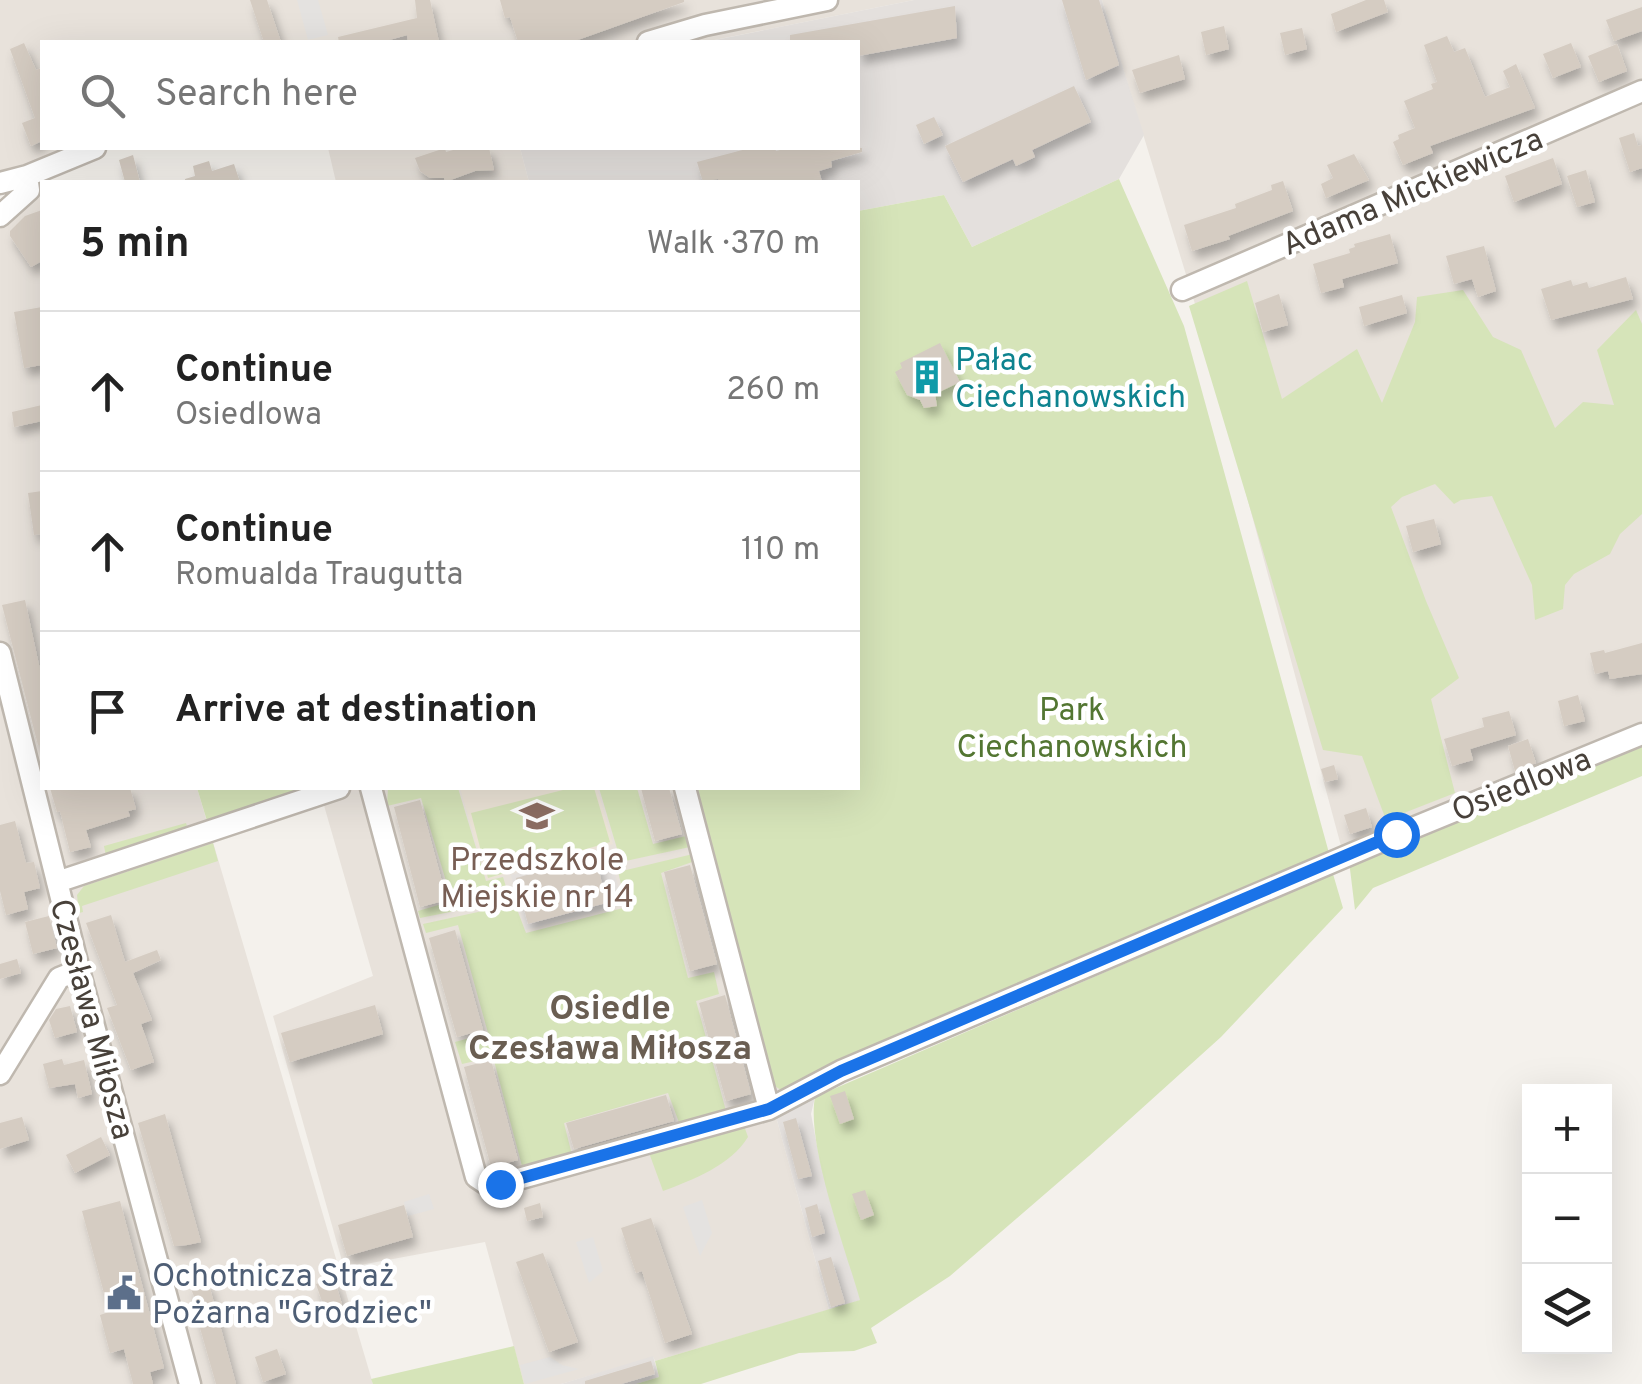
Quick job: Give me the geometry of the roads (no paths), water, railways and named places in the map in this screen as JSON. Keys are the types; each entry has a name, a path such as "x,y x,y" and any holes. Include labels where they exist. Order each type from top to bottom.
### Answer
{"street":[{"path":"655,40 779,5 828,0"},
{"name":"Adama Mickiewicza","path":"1182,290 1642,91"},
{"path":"0,183 90,150"},
{"path":"0,216 29,190 27,176"},
{"name":"Czesława Miłosza","path":"0,653 3,683 190,1384"},
{"name":"Osiedlowa","path":"373,790 476,1176 485,1183 500,1184 769,1109 875,1056 1396,834 1642,734"},
{"path":"57,882 333,790"},
{"path":"685,790 769,1109"},
{"path":"0,1074 59,978 79,970"}],"place":[{"name":"Pałac Ciechanowskich","path":"927,377"},
{"name":"Przedszkole Miejskie nr 14","path":"537,816"},
{"name":"Ochotnicza Straż Pożarna \"Grodziec\"","path":"124,1293"}],"district":[{"name":"Osiedle Czesława Miłosza","path":"610,1027"}],"park label":[{"name":"Park Ciechanowskich","path":"1072,728"}]}
